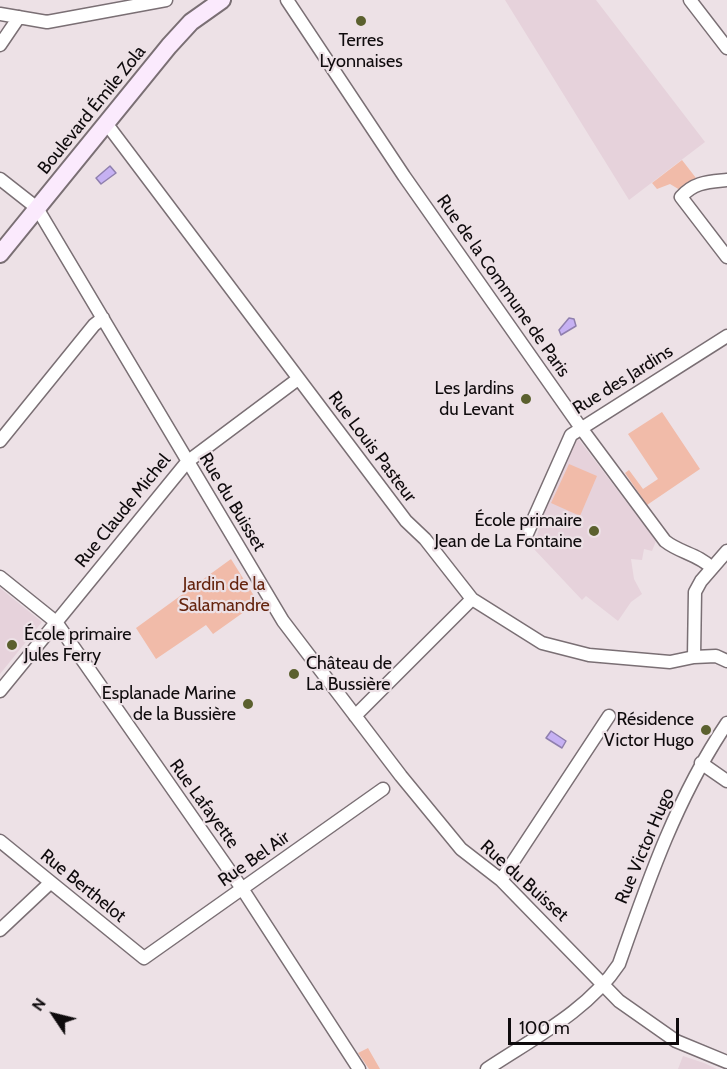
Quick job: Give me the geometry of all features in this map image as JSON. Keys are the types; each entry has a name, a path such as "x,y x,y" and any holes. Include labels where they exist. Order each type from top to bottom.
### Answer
{"main road":[{"name":"Boulevard Émile Zola","path":"0,254 177,38 191,22 220,0"}],"street":[{"path":"0,14 47,22 68,20 166,0"},
{"name":"Rue de la Commune de Paris","path":"288,0 404,176 581,428 665,541 676,550 702,558 712,568"},
{"path":"690,0 727,48"},
{"path":"0,45 19,17"},
{"name":"Rue Louis Pasteur","path":"106,123 406,521 424,539 472,599 542,643 589,656 670,662 694,657 716,656 727,661"},
{"name":"Rue du Buisset","path":"0,178 37,208 283,621 461,849 501,880 604,986 661,1031 727,1062"},
{"path":"727,180 701,183 688,189 681,197 727,257"},
{"path":"0,441 94,325 103,318"},
{"name":"Rue des Jardins","path":"525,536 571,435 727,336"},
{"name":"Rue Claude Michel","path":"0,691 187,462 298,379"},
{"path":"694,657 695,592 701,580 727,550"},
{"name":"Rue Lafayette","path":"0,577 56,622 243,890 358,1069"},
{"path":"355,716 472,599"},
{"path":"501,880 609,716"},
{"name":"Rue Victor Hugo","path":"604,986 619,964 660,848 701,763 727,723"},
{"path":"701,763 727,781"},
{"name":"Rue Bel Air","path":"144,958 383,789"},
{"name":"Rue Berthelot","path":"0,841 144,958"},
{"path":"0,930 50,883"},
{"path":"486,1069 604,986"}],"shaded area":[{"path":"505,0 596,0 705,142 629,200"},
{"path":"110,166 116,173 101,184 96,178"},
{"path":"569,318 574,319 576,326 561,335 559,330"},
{"name":"École primaire Jean de La Fontaine","path":"577,437 656,541 652,551 644,549 642,560 631,559 634,579 642,594 631,602 618,621 586,596 582,600 533,548 546,506"},
{"name":"École primaire Jules Ferry","path":"0,588 42,622 0,674"},
{"path":"551,731 566,741 562,748 546,738"},
{"path":"683,1056 704,1063 717,1069 678,1069"}],"green space":[{"path":"682,160 696,178 680,190 670,184 657,189 652,183"},
{"path":"662,412 700,469 647,505 625,473 629,470 643,489 658,479 628,434"},
{"path":"569,464 597,476 580,516 551,503"},
{"name":"Jardin de la Salamandre","path":"231,559 256,599 251,607 213,634 206,625 156,659 136,628"},
{"path":"368,1048 380,1069 369,1069 358,1053"}],"place":[{"name":"Terres Lyonnaises","path":"361,21"},
{"name":"Les Jardins du Levant","path":"526,399"},
{"name":"École primaire Jean de La Fontaine","path":"594,531"},
{"name":"École primaire Jules Ferry","path":"12,645"},
{"name":"Château de La Bussière","path":"294,674"},
{"name":"Esplanade Marine de la Bussière","path":"248,704"},
{"name":"Résidence Victor Hugo","path":"706,730"}]}
